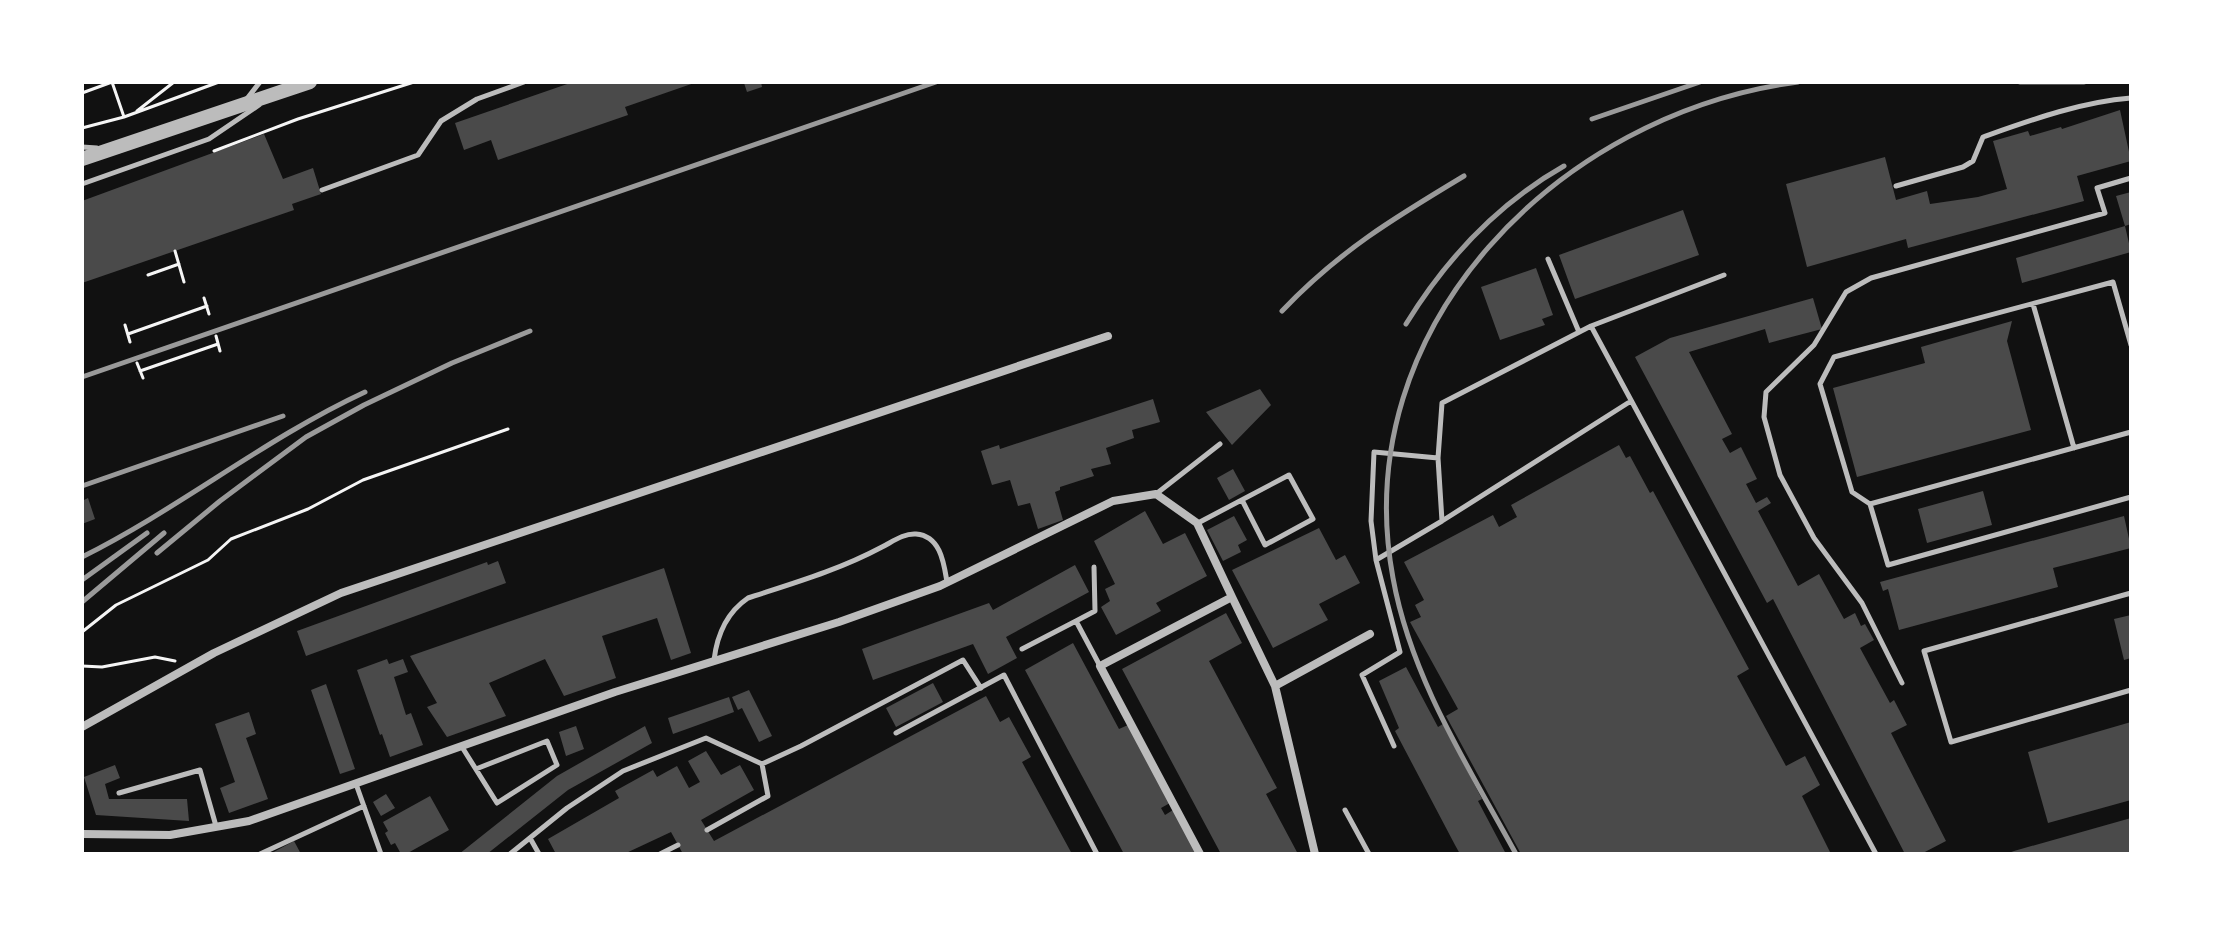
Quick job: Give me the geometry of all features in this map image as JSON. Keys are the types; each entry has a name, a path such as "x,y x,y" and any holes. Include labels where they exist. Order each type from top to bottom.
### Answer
{"street":[{"path":"82,159 310,82"},
{"path":"82,727 194,664 341,593 1108,336"},
{"path":"82,834 170,835 249,821 615,692 839,622 947,582 1113,501 1156,494 1197,523 1275,686 1315,854"},
{"path":"1200,854 1100,666 1232,597"},
{"path":"1275,686 1370,634"}],"lane":[{"path":"241,105 260,82"},
{"path":"322,190 418,155 441,121 477,99 524,82"},
{"path":"82,184 209,139 276,93"},
{"path":"1896,186 1963,167 1973,161 1983,137 2036,118 2102,100 2131,98"},
{"path":"82,147 110,149"},
{"path":"1902,683 1862,603 1814,538 1780,475 1764,417 1766,392 1814,345 1846,292 1871,278 2105,213 2097,188 2131,178"},
{"path":"1548,259 1579,332"},
{"path":"1442,521 1438,458 1442,403 1591,326 1724,275"},
{"path":"2131,345 2113,282 1834,357 1820,384 1852,492 1870,504 1888,565 2131,497"},
{"path":"2033,304 2074,448"},
{"path":"1591,326 1876,854"},
{"path":"1376,560 1631,401"},
{"path":"1870,504 2131,432"},
{"path":"1156,494 1220,444"},
{"path":"1394,746 1362,675 1400,652 1376,560 1371,521 1374,452 1438,458"},
{"path":"1197,523 1289,475 1313,519 1265,545 1242,500"},
{"path":"714,661 716,646 727,619 736,606 748,598 851,563 901,537 917,534 927,538 940,550 947,582"},
{"path":"1022,649 1095,611 1094,567"},
{"path":"2131,593 1924,651 1951,742 2131,690"},
{"path":"1076,621 1100,666"},
{"path":"510,854 567,808 623,771 706,738 762,764 963,660 981,688"},
{"path":"896,733 1004,675 1097,854"},
{"path":"461,746 497,803 557,765 547,741 476,769"},
{"path":"707,830 768,796 762,764"},
{"path":"119,793 200,770 217,827"},
{"path":"356,784 381,854"},
{"path":"260,854 364,806"},
{"path":"1345,810 1369,854"},
{"path":"530,838 539,854"},
{"path":"660,854 678,845"}],"path":[{"path":"82,93 112,82 124,117"},
{"path":"134,113 174,82"},
{"path":"82,128 124,117 219,82"},
{"path":"262,133 414,82"},
{"path":"175,251 184,282"},
{"path":"148,275 179,264"},
{"path":"204,298 209,314"},
{"path":"128,334 207,306"},
{"path":"125,325 130,342"},
{"path":"216,336 220,351"},
{"path":"140,371 218,344"},
{"path":"137,363 143,378"},
{"path":"82,632 116,605 208,560 231,539 308,509 363,480 508,429"},
{"path":"82,666 102,667 155,657 194,664"}],"building":[{"path":"573,82 697,82 625,107 628,115 498,160 491,140 464,150 455,123"},
{"path":"761,82 762,87 747,92 744,83"},
{"path":"2120,110 2131,161 2077,176 2084,201 1908,248 1906,239 1807,267 1786,184 1885,157 1896,200 1927,191 1930,204 1978,197 2007,189 1993,141 2028,131 2030,136 2062,129"},
{"path":"264,134 283,179 313,168 321,194 292,204 294,210 82,283 82,201"},
{"path":"2131,192 2131,224 2125,226 2116,196"},
{"path":"1683,210 1699,255 1575,299 1559,255"},
{"path":"2125,226 2131,252 2022,283 2016,258"},
{"path":"1536,268 1553,315 1542,319 1545,325 1500,340 1481,287"},
{"path":"1813,298 1822,329 1769,343 1765,329 1689,352 1732,434 1722,439 1730,453 1741,447 1757,479 1746,484 1756,503 1767,497 1771,503 1758,511 1798,586 1819,574 1844,619 1855,613 1861,626 1865,624 1874,640 1860,648 1890,703 1894,700 1907,725 1891,733 1946,841 1921,854 1905,854 1773,599 1767,603 1635,357 1670,338"},
{"path":"2012,321 2007,341 2031,430 1857,477 1833,388 1925,363 1921,347"},
{"path":"1260,389 1271,405 1232,445 1206,412"},
{"path":"1153,399 1160,422 1132,430 1134,438 1106,448 1111,464 1091,469 1094,476 1060,487 1055,492 1063,520 1038,529 1030,503 1018,506 1010,480 992,485 981,451 999,445 1000,449"},
{"path":"1619,445 1626,458 1630,456 1650,493 1653,491 1749,669 1737,676 1786,766 1805,756 1820,785 1802,796 1830,852 1827,854 1521,854 1446,716 1458,709 1410,622 1421,617 1415,605 1424,600 1404,562 1493,515 1499,527 1517,517 1511,505"},
{"path":"1233,469 1245,491 1229,500 1217,478"},
{"path":"1983,491 1992,525 1927,543 1918,509"},
{"path":"88,498 95,519 82,524 82,501"},
{"path":"1145,511 1163,544 1185,533 1207,576 1156,603 1161,611 1116,635 1101,607 1110,601 1105,589 1115,584 1094,541"},
{"path":"1234,516 1247,540 1238,545 1241,552 1223,561 1207,530"},
{"path":"2124,516 2131,548 2053,568 2058,587 1899,630 1888,589 1883,591 1880,582"},
{"path":"1319,528 1336,560 1345,555 1360,583 1319,604 1328,620 1273,648 1232,570"},
{"path":"498,561 506,583 306,656 297,631 487,562 488,565"},
{"path":"1075,565 1089,592 1006,637 1017,658 988,674 973,644 873,680 862,649 989,603 993,610"},
{"path":"664,568 691,653 671,660 657,618 602,636 616,678 564,696 545,659 489,683 506,716 447,737 427,707 437,703 410,656"},
{"path":"1226,613 1242,643 1209,661 1277,788 1266,794 1298,854 1221,854 1122,669"},
{"path":"2131,615 2131,658 2124,660 2114,619"},
{"path":"1073,643 1119,729 1128,725 1170,803 1161,808 1165,815 1173,810 1197,854 1124,854 1025,670"},
{"path":"387,659 389,664 403,659 408,672 394,677 406,715 411,713 423,745 390,757 357,670"},
{"path":"1406,667 1438,727 1443,724 1506,854 1460,854 1455,845 1395,731 1399,728 1379,681"},
{"path":"933,683 943,702 896,727 886,708"},
{"path":"326,684 355,769 340,774 311,690"},
{"path":"749,690 772,736 759,742 742,708 738,710 732,697"},
{"path":"986,696 1000,722 1009,717 1031,757 1022,762 1072,854 683,854 671,832 624,854 556,854 548,839 619,798 615,791 653,770 657,777 677,766 689,788 700,782 688,761 706,751 721,775 740,765 754,790 701,820 714,841"},
{"path":"729,697 734,712 673,734 668,718"},
{"path":"249,712 256,734 246,738 268,799 229,813 220,788 235,782 215,724"},
{"path":"2131,722 2131,800 2048,823 2028,752"},
{"path":"576,726 584,749 566,756 559,732"},
{"path":"645,726 652,743 568,790 487,854 459,854 557,776"},
{"path":"115,765 120,778 105,784 109,799 187,799 189,821 96,815 84,777"},
{"path":"386,794 395,808 381,816 373,802"},
{"path":"430,796 449,830 401,854 395,843 391,845 383,822"},
{"path":"2131,818 2131,854 2006,854 2014,851"},
{"path":"294,841 301,854 270,854"}],"railway":[{"path":"82,377 936,82"},
{"path":"1592,119 1700,82"},
{"path":"1516,854 1443,720 1401,615 1393,578 1387,486 1403,399 1438,318 1489,247 1553,186 1628,137 1710,102 1798,82"},
{"path":"2020,82 2084,82"},
{"path":"1406,324 1438,277 1475,235 1517,198 1564,166"},
{"path":"1282,311 1346,253 1464,176"},
{"path":"157,553 306,437 452,363 530,331"},
{"path":"82,557 154,517 293,430 365,392"},
{"path":"82,486 283,416"},
{"path":"82,580 147,533"},
{"path":"82,602 164,533"}]}
